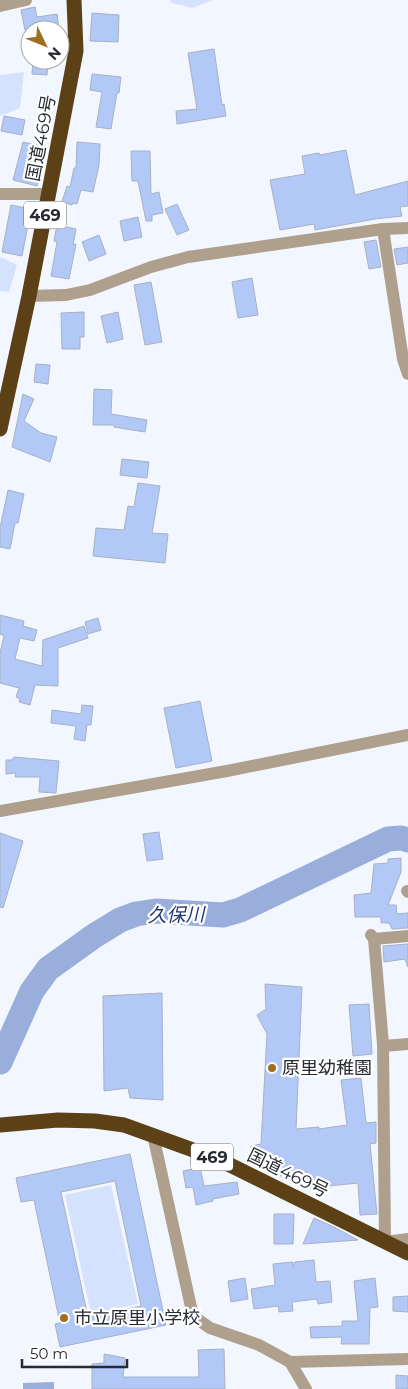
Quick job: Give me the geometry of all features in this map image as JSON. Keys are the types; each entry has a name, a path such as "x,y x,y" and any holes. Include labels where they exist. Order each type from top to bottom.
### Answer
{"highway":[{"name":"国道469号","path":"0,429 29,296 76,51 74,0"},
{"name":"国道469号","path":"0,1124 58,1120 95,1121 124,1125 218,1159 408,1253"}],"street":[{"path":"0,6 26,0"},
{"path":"0,194 49,194"},
{"path":"29,296 66,295 90,290 151,267 188,257 383,229 408,228"},
{"path":"383,229 403,359 408,374"},
{"path":"0,811 227,771 408,735"},
{"path":"408,936 372,937 383,1046 386,1242 408,1239"},
{"path":"383,1046 408,1044"},
{"path":"153,1135 193,1316 210,1328 259,1345 290,1362 408,1359"},
{"path":"290,1362 306,1389"}],"shaded area":[{"path":"170,0 213,0 192,8 172,3"},
{"path":"24,72 20,108 0,116 0,75"},
{"path":"0,257 17,265 9,292 0,291"},
{"path":"111,1185 138,1304 91,1314 65,1195"}],"water":[{"path":"54,1382 54,1389 23,1389 23,1383"}],"building":[{"path":"35,7 37,17 57,14 58,20 23,20 21,10"},
{"path":"92,13 119,15 118,42 90,41"},
{"path":"214,49 222,105 224,104 226,116 177,124 176,111 197,109 188,53"},
{"path":"32,70 47,70 47,75 32,74"},
{"path":"92,74 121,77 111,129 96,127 102,92 90,90"},
{"path":"4,116 25,120 22,135 1,131"},
{"path":"23,142 46,147 37,186 13,180"},
{"path":"77,142 100,144 99,165 93,192 81,190 77,204 73,203 72,205 62,202 67,186 70,187 74,168 76,168"},
{"path":"346,150 355,195 408,181 408,206 400,207 402,216 315,230 314,224 280,230 270,180 305,174 302,156"},
{"path":"131,151 150,151 151,194 159,192 163,213 152,215 152,221 146,221 138,181 132,181"},
{"path":"177,204 189,230 177,235 165,209"},
{"path":"11,205 31,209 22,256 2,252"},
{"path":"138,217 142,237 124,241 120,221"},
{"path":"57,225 76,229 73,245 76,244 69,279 51,276 57,242 54,241"},
{"path":"99,235 106,254 89,261 82,242"},
{"path":"376,240 381,267 369,269 364,242"},
{"path":"408,247 408,263 397,265 394,249"},
{"path":"252,278 258,315 238,318 232,282"},
{"path":"151,282 162,342 145,345 134,285"},
{"path":"84,312 84,337 80,337 80,349 62,349 61,313"},
{"path":"118,312 123,339 107,343 101,316"},
{"path":"36,364 50,365 48,384 34,382"},
{"path":"94,389 112,390 111,414 147,420 145,432 114,427 114,425 93,425"},
{"path":"23,394 34,399 24,421 41,433 57,437 50,462 12,447"},
{"path":"122,459 149,462 147,478 120,475"},
{"path":"138,483 160,486 152,533 168,534 165,563 93,556 96,528 124,530 128,506 134,507"},
{"path":"8,490 24,494 18,523 15,523 10,549 0,547 0,528"},
{"path":"0,615 24,621 23,626 37,630 34,641 20,638 15,659 42,666 43,640 84,626 88,638 58,648 58,686 35,685 30,705 19,702 20,699 16,697 19,688 0,683 0,653 4,636 0,634"},
{"path":"98,618 101,630 88,634 85,622"},
{"path":"200,701 212,761 176,768 164,708"},
{"path":"82,705 93,706 91,725 87,725 85,741 74,739 76,726 51,723 52,710 81,714"},
{"path":"14,757 59,761 56,793 39,792 40,777 15,777 16,773 6,774 6,760 12,760"},
{"path":"159,832 163,859 147,861 143,834"},
{"path":"0,833 23,841 3,908 0,907"},
{"path":"401,858 401,872 388,905 396,905 397,914 408,913 408,928 392,929 389,923 381,923 381,917 355,917 354,895 371,893 374,864 388,863 388,859"},
{"path":"408,944 408,967 405,959 384,962 383,946"},
{"path":"265,984 302,987 296,1129 319,1127 319,1129 347,1125 341,1080 361,1078 366,1123 376,1122 376,1143 370,1144 377,1214 360,1215 358,1183 309,1188 307,1172 280,1176 277,1159 254,1163 251,1146 261,1144 267,1034 257,1015 266,1009"},
{"path":"162,993 163,1100 130,1098 128,1088 104,1091 103,996"},
{"path":"369,1004 372,1054 353,1056 349,1005"},
{"path":"130,1154 166,1325 60,1347 55,1324 60,1323 34,1200 21,1202 16,1178","holes":["115,1181 141,1306 88,1317 61,1192"]},
{"path":"200,1167 204,1186 237,1182 239,1194 213,1199 213,1201 196,1205 193,1187 186,1188 183,1171"},
{"path":"274,1214 294,1214 293,1244 274,1244"},
{"path":"314,1218 334,1227 358,1240 303,1244"},
{"path":"314,1260 316,1282 330,1281 332,1302 318,1304 317,1299 292,1302 293,1311 279,1312 278,1306 254,1309 251,1289 275,1285 273,1264 293,1262 293,1267 295,1262"},
{"path":"245,1278 248,1299 231,1302 228,1281"},
{"path":"375,1278 378,1307 370,1308 369,1344 341,1344 342,1337 311,1338 310,1327 342,1326 342,1321 358,1321 354,1281"},
{"path":"408,1296 408,1312 393,1311 393,1297"},
{"path":"224,1349 225,1389 92,1389 92,1364 104,1363 104,1354 125,1358 123,1377 199,1377 198,1350"},
{"path":"396,1375 408,1376 408,1389 396,1389"}],"waterway":[{"name":"久保川","path":"0,1062 32,991 48,969 120,920 136,914 156,911 223,915 240,910 388,839 401,838 408,840"}],"place":[{"name":"原里幼稚園","path":"272,1068"},
{"name":"市立原里小学校","path":"64,1318"}]}
